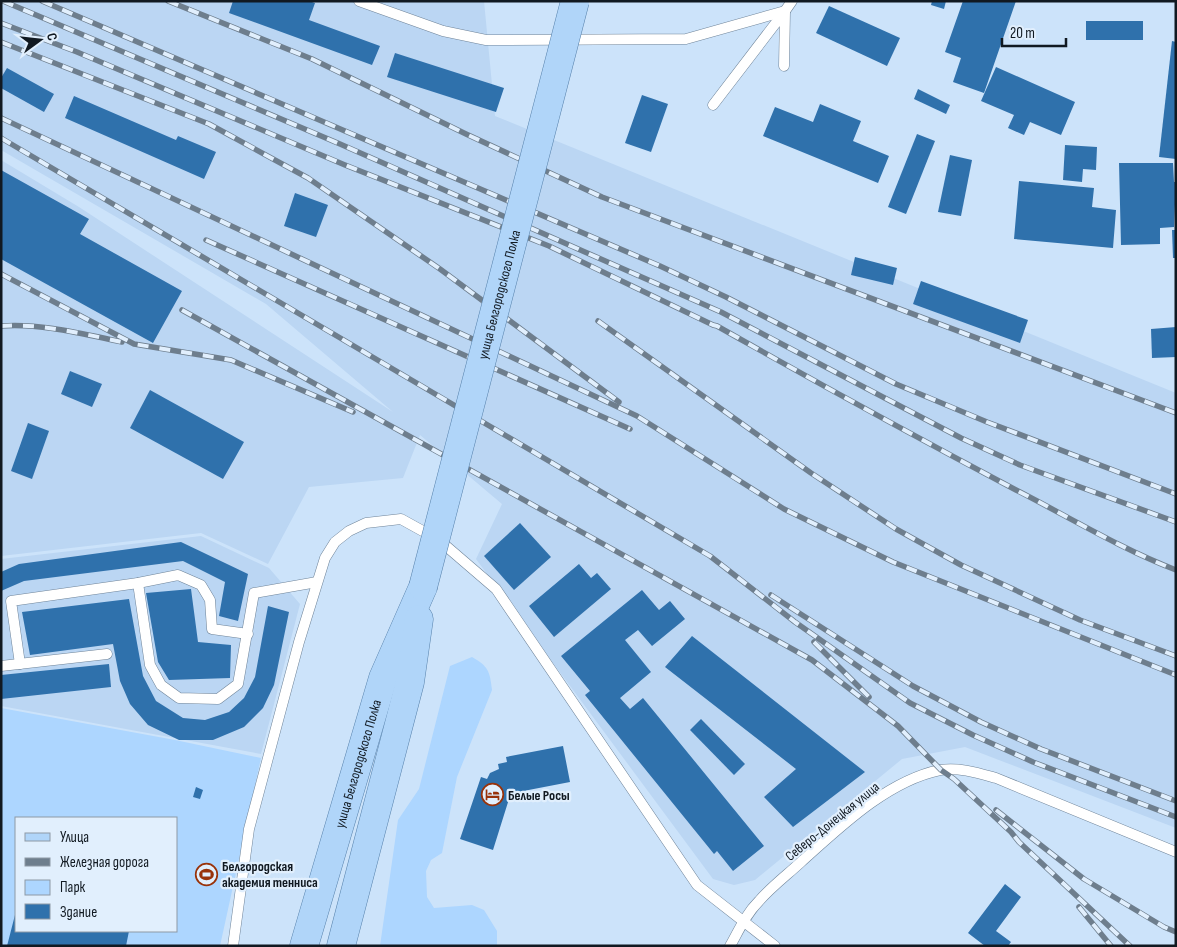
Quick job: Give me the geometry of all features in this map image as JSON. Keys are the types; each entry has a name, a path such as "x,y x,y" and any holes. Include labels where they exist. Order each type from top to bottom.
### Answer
{"main road":[{"name":"улица Белгородского Полка","path":"340,946 410,682 423,587 575,1"},
{"name":"улица Белгородского Полка","path":"304,946 383,678 423,587"}],"lane":[{"path":"359,1 443,31 486,40 686,39 785,11"},
{"path":"713,105 792,1"},
{"path":"784,66 785,11"},
{"path":"233,946 249,829 299,642 324,558 335,542 349,531 366,523 401,519 439,540 496,589 697,886 774,946"},
{"path":"20,664 11,601 138,583 178,575 200,585 210,600 212,629 248,634"},
{"path":"138,583 150,665 161,685 179,698 218,699 238,684 254,593 317,582"},
{"path":"1,666 107,654"},
{"name":"Северо-Донецкая улица","path":"730,946 743,922 759,900 827,839 875,800 909,780 941,770 965,770 996,778 1176,852"}],"shaded area":[{"path":"1,1 484,1 495,116 1176,393 1176,828 965,747 902,759 755,880 734,885 713,879 476,559 502,504 420,435 403,478 309,487 268,564 201,533 1,556 1,160 79,207 393,412 266,304 1,150"},
{"path":"201,536 269,568 300,604 261,754 1,706 1,559"}],"green space":[{"path":"472,657 485,666 492,690 457,777 442,853 431,860 426,871 427,897 434,908 472,905 484,910 497,931 497,946 380,946 398,820 419,789 450,666"},
{"name":"Белгородская академия тенниса","path":"1,708 261,758 220,946 1,946"}],"building":[{"path":"233,1 309,1 315,3 309,20 380,46 372,65 229,13"},
{"path":"932,1 946,1 944,9 931,5"},
{"path":"963,1 1016,1 984,93 953,82 961,58 945,52"},
{"path":"829,6 900,38 887,66 816,33"},
{"path":"1086,21 1143,21 1143,40 1086,40"},
{"path":"1172,41 1176,42 1176,159 1159,157"},
{"path":"395,53 504,88 496,112 387,77"},
{"path":"996,67 1075,102 1061,135 1030,122 1024,135 1008,128 1014,115 981,101"},
{"path":"7,68 54,94 44,112 1,88 1,78"},
{"path":"918,89 950,105 946,114 914,99"},
{"path":"642,95 668,104 651,152 625,143"},
{"path":"74,96 176,140 178,136 216,152 204,179 65,118"},
{"path":"820,104 861,121 853,141 889,156 878,183 763,136 775,107 813,122"},
{"path":"917,134 935,141 906,214 888,207"},
{"path":"1065,145 1097,147 1096,170 1083,169 1082,182 1063,180"},
{"path":"950,155 972,160 961,216 938,212"},
{"path":"1119,163 1173,163 1174,182 1176,182 1174,227 1160,228 1160,244 1121,245"},
{"path":"1,170 89,219 80,234 182,291 153,343 1,259"},
{"path":"1019,181 1094,188 1092,207 1116,210 1113,248 1014,239"},
{"path":"295,193 328,205 316,237 284,226"},
{"path":"1172,230 1176,230 1176,258 1173,258"},
{"path":"855,257 897,268 893,285 851,275"},
{"path":"921,281 1028,320 1020,343 913,304"},
{"path":"1176,327 1176,357 1152,358 1151,329"},
{"path":"70,371 102,384 92,407 61,394"},
{"path":"150,390 244,442 223,479 130,428"},
{"path":"28,423 49,431 32,479 11,471"},
{"path":"520,523 551,557 514,590 484,556"},
{"path":"181,542 248,574 238,621 219,616 225,582 183,561 24,581 1,591 1,572 19,564"},
{"path":"579,564 591,578 597,573 611,589 554,637 529,606"},
{"path":"191,589 198,642 231,645 230,678 169,680 158,662 146,593"},
{"path":"642,590 659,610 670,601 685,619 652,646 638,630 625,640 651,672 620,698 630,709 643,698 764,846 733,871 717,851 714,854 585,695 590,691 561,656"},
{"path":"129,599 143,676 156,701 183,718 205,720 229,712 244,698 255,677 268,606 289,612 274,685 263,708 244,727 213,740 179,740 148,725 130,704 120,681 113,644 30,655 22,612"},
{"path":"692,636 865,772 793,827 764,797 796,769 665,667"},
{"path":"109,664 111,687 1,699 1,675"},
{"path":"701,719 745,764 734,775 690,730"},
{"name":"Белые Росы","path":"563,746 570,782 513,793 509,799 493,850 460,839 481,777 487,779 490,773 499,769 498,764 507,762 506,757"},
{"path":"196,787 203,790 200,799 193,797"},
{"path":"1005,884 1021,897 996,931 1011,942 1008,946 985,946 968,933"},
{"path":"15,915 15,932 129,932 126,946 7,946"}],"railway":[{"path":"3,1 340,144 721,312 961,438 1020,465 1176,522"},
{"path":"42,1 660,266 726,297 896,384 987,422 1176,494"},
{"path":"168,1 312,59 466,134 602,197 1176,413"},
{"path":"1,23 77,52 345,165 549,246 717,326 904,430 1095,532 1176,570"},
{"path":"1,42 209,124 308,178 440,269 619,402"},
{"path":"1,118 637,416 784,509 893,562 1176,675"},
{"path":"1,138 710,556 795,622 910,703 973,735 1033,762 1176,817"},
{"path":"206,240 630,429"},
{"path":"1,274 134,344 231,360 353,412"},
{"path":"182,310 812,660 898,726 941,770 954,779 1011,832 1019,842 1130,946"},
{"path":"598,321 811,473 896,529 961,565 1080,620 1176,656"},
{"path":"1,326 16,325 47,328 122,342"},
{"path":"771,595 913,686 981,722 1041,749 1176,801"},
{"path":"814,642 869,697"},
{"path":"996,810 1084,879 1164,927 1176,932"},
{"path":"1079,907 1111,946"}],"place":[{"name":"Белые Росы","path":"492,795"},
{"name":"Белгородская академия тенниса","path":"206,874"}]}
